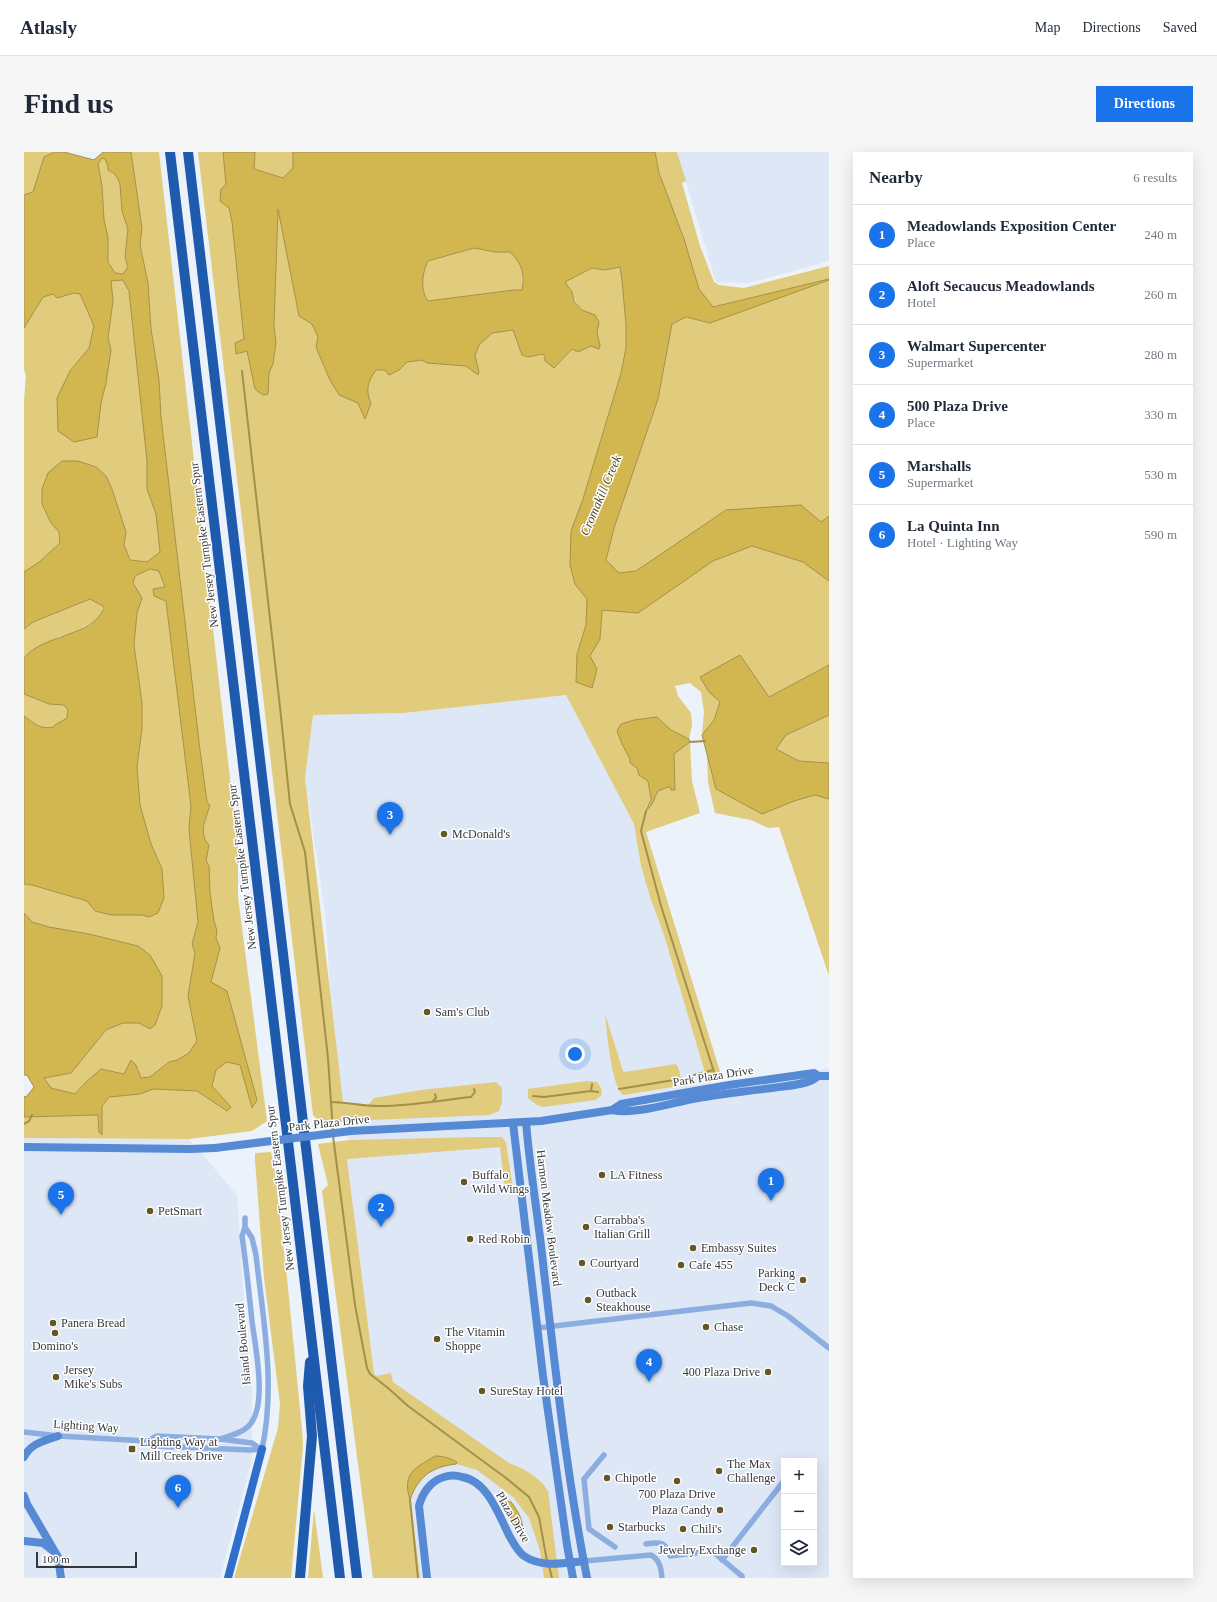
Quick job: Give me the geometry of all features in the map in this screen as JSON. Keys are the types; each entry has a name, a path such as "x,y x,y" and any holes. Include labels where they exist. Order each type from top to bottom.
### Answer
{"highway":[{"name":"New Jersey Turnpike Eastern Spur","path":"170,152 340,1578"},
{"path":"188,152 357,1578"},
{"path":"300,1578 311,1451 312,1424 308,1386 312,1340"}],"main road":[{"path":"228,1578 260,1449"}],"street":[{"name":"Park Plaza Drive","path":"24,1147 190,1150 351,1132 526,1122 612,1110 621,1104 692,1095 814,1074 818,1076 829,1076"},
{"name":"Harmon Meadow Boulevard","path":"526,1122 572,1499 587,1578"},
{"name":"Harmon Meadow Boulevard","path":"513,1123 537,1328 573,1578"},
{"name":"Island Boulevard","path":"220,1439 233,1435 247,1427 255,1416 257,1403 258,1368 242,1236 245,1227 245,1218"},
{"name":"Island Boulevard","path":"245,1227 252,1238 256,1255 268,1367 268,1401 260,1449"},
{"path":"537,1328 751,1303 770,1306 788,1316 829,1348"},
{"name":"Lighting Way","path":"24,1432 58,1436 147,1441 156,1446 250,1450 260,1449"},
{"path":"24,1457 29,1449 34,1445 58,1436"},
{"name":"Lighting Way","path":"147,1441 157,1436 220,1439 252,1443 260,1449"},
{"path":"604,1455 584,1479 589,1529 615,1547"},
{"name":"Plaza Drive","path":"427,1578 419,1506 421,1499 430,1485 443,1477 457,1476 473,1480 483,1488 520,1553 538,1563 559,1563 651,1555 659,1563 662,1578"},
{"path":"722,1560 781,1485"},
{"path":"24,1496 27,1504 56,1554 60,1565 61,1578"},
{"path":"24,1541 43,1543 56,1554"},
{"path":"646,1544 659,1542 664,1544 667,1547 670,1556 712,1551 742,1576 742,1578"}],"shaded area":[{"path":"24,152 55,152 44,157 33,192 24,195"},
{"path":"131,152 159,152 238,849 238,897 267,1121 252,1131 189,1139 24,1138 24,1117 98,1115 99,1132 102,1106 108,1097 140,1094 153,1089 197,1091 227,1111 231,1107 212,1086 215,1070 227,1062 240,1064 252,1108 257,1100 211,982 220,948 216,938 217,931 210,893 209,866 206,861 209,845 204,836 204,826 210,805 207,802 200,750 161,417 159,380 151,329 148,283 140,245 142,228"},
{"path":"198,152 223,152 244,339 235,343 237,354 247,351 255,389 268,394 269,373 273,364 276,343 274,326 278,207 299,316 312,324 318,337 316,347 339,395 358,403 367,395 370,378 376,370 385,370 389,375 399,370 407,362 422,360 428,363 466,366 479,372 475,356 479,345 491,333 513,329 522,355 528,357 543,354 545,357 558,364 572,349 586,349 591,346 600,345 597,333 599,322 595,317 584,311 579,306 564,282 592,268 605,270 620,267 626,325 626,348 621,373 583,499 571,531 575,584 587,599 586,625 577,654 576,682 592,688 597,669 590,656 600,639 602,610 638,612 713,561 752,546 803,562 829,581 829,665 769,697 739,655 709,692 720,702 714,720 702,735 704,712 701,692 690,683 675,686 678,696 691,713 692,725 689,739 671,730 657,717 634,720 621,724 617,731 630,759 630,763 637,768 649,784 651,795 645,810 656,797 658,791 668,787 675,790 674,754 690,742 692,781 700,813 646,832 722,1078 708,1083 664,935 650,897 641,866 634,824 566,695 404,713 313,715 305,778 343,1102 368,1105 374,1098 421,1090 496,1082 502,1088 502,1102 499,1111 489,1115 349,1121 321,1124 313,1115"},
{"path":"255,152 293,152 293,168 283,178 253,169"},
{"path":"655,152 677,152 686,181 682,183 700,246 714,282 719,285 744,288 829,266 829,279 713,307 699,289 684,239 659,173"},
{"path":"677,152 829,152 829,261 749,283 716,282"},
{"path":"102,158 105,159 108,170 114,173 120,184 122,211 128,229 125,257 128,267 123,274 115,273 108,262 108,237 104,220 102,186 98,164"},
{"path":"474,248 495,252 510,252 520,265 523,279 522,290 428,301 425,296 423,281 424,271 428,261"},
{"path":"123,280 129,291 147,461 147,489 156,514 160,552 147,562 130,560 124,545 125,532 112,489 106,476 96,467 78,461 42,489 42,504 51,523 59,532 60,543 38,563 24,572 24,402 26,375 24,370 24,328 43,297 53,293 57,298 74,293 80,294 94,326 89,348 70,371 101,403 106,383 111,350 108,338 113,301 111,281"},
{"path":"829,280 829,516 821,522 726,510 636,571 619,573 606,560 614,528 658,399 672,324 686,317 710,323"},
{"path":"150,569 159,571 165,587 153,589 154,596 166,600 191,806 189,830 198,922 192,944 195,953 188,996 197,1041 189,1053 177,1060 169,1062 150,1077 141,1078 136,1065 124,1074 101,1069 75,1094 51,1088 44,1078 71,1073 106,1030 123,1023 139,1023 150,1029 138,946 32,922 24,913 24,884 87,901 95,911 111,915 142,915 149,917 158,912 164,898 162,869 151,844 140,805 137,766 142,729 142,703 134,645 137,613 142,598 133,583 135,576"},
{"path":"90,599 103,606 102,613 98,619 69,635 60,636 24,658 24,629 33,622"},
{"path":"24,694 49,704 64,705 68,709 67,718 55,727 50,728 45,728 35,724 24,716"},
{"path":"566,695 634,824 641,866 650,897 664,935 710,1091 829,1068 829,1578 396,1578 374,1373 347,1159 351,1158 332,1025 326,919 305,778 313,715 404,713"},
{"path":"829,715 829,763 799,761 776,749 786,735"},
{"path":"707,754 716,789 794,801 815,795 829,799 829,976 779,827 768,828 751,820 715,813 708,782"},
{"path":"605,1014 623,1071 625,1072 676,1064 680,1075 679,1086 623,1095 615,1081 608,1045"},
{"path":"587,1081 597,1082 602,1090 601,1096 595,1100 543,1107 537,1105 528,1098 528,1089"},
{"path":"502,1137 506,1143 513,1189 510,1195 505,1189 500,1147 347,1159 374,1373 376,1376 391,1373 393,1382 509,1463 526,1471 540,1481 548,1491 559,1578 544,1578 540,1551 529,1518 513,1497 477,1470 456,1464 457,1462 408,1478 407,1483 411,1502 420,1578 373,1578 322,1191 328,1185 318,1144 350,1140"},
{"path":"24,1138 189,1139 237,1195 244,1302 252,1387 252,1460 220,1578 24,1578"},
{"path":"271,1152 274,1166 287,1278 303,1446 291,1578 234,1578 278,1428 280,1404 264,1278 255,1160 255,1153"},
{"path":"314,1509 323,1578 308,1578"}],"water":[{"path":"55,152 64,152 94,160 103,152 131,152 142,228 140,245 148,283 151,329 159,380 161,417 200,750 207,802 210,805 203,831 209,845 206,861 209,866 210,893 217,931 216,938 220,948 211,982 227,991 257,1100 252,1108 240,1065 227,1062 216,1070 212,1086 231,1107 227,1111 197,1091 153,1089 140,1094 109,1097 102,1106 102,1135 99,1132 98,1115 24,1117 24,1097 27,1096 34,1087 27,1075 24,1075 24,913 32,922 49,927 89,934 138,946 150,955 162,976 162,1006 155,1025 150,1029 139,1023 123,1023 106,1030 71,1073 44,1078 51,1088 75,1094 101,1069 124,1074 131,1060 136,1065 141,1078 150,1077 169,1062 177,1060 189,1053 197,1041 188,996 195,953 192,944 198,922 189,829 191,806 166,601 154,596 153,589 165,587 159,571 150,569 135,576 133,583 142,598 137,613 134,645 142,703 142,729 137,766 140,805 151,844 162,869 164,898 158,913 149,917 142,915 111,915 95,911 87,901 24,884 24,716 38,726 49,728 54,727 67,718 68,710 64,705 49,704 24,694 24,658 32,650 43,644 90,625 104,608 90,599 33,622 24,629 24,572 38,563 60,543 59,532 51,523 42,504 42,489 48,473 62,461 78,461 96,467 106,476 112,489 126,532 124,545 130,560 147,562 160,552 156,514 147,489 147,461 129,291 123,280 111,281 113,301 108,338 111,350 106,383 101,403 97,437 74,442 58,431 57,398 70,371 89,348 94,326 80,294 74,293 57,298 53,294 43,297 24,328 24,195 33,192 44,157","holes":["102,158 105,159 108,170 114,173 120,184 122,211 128,229 125,257 128,267 123,274 115,273 108,262 108,237 104,220 102,186 98,164"]},
{"name":"Cromakill Creek","path":"223,152 255,152 254,169 283,178 293,168 293,152 655,152 659,173 684,239 699,289 713,307 829,280 710,323 686,317 672,324 658,399 614,528 606,560 619,573 636,571 726,510 801,505 821,522 829,516 829,581 803,562 752,546 713,561 638,613 602,610 600,639 590,656 597,669 592,688 576,682 577,654 586,625 587,599 575,584 570,565 571,531 583,499 621,373 626,348 626,325 620,267 605,270 592,268 565,282 572,292 574,301 582,310 595,315 599,322 597,333 600,345 599,349 591,346 578,352 572,349 554,368 545,361 543,354 528,357 522,355 513,330 492,333 479,345 475,356 479,372 478,375 466,366 427,363 422,360 407,362 399,370 389,375 385,370 376,370 368,386 368,394 371,403 365,419 358,403 339,395 330,380 316,347 318,337 312,324 299,316 278,209 274,326 276,343 273,364 269,373 268,394 263,395 255,389 247,351 236,354 235,343 244,339 232,222 229,208 220,201 221,189 226,184","holes":["474,248 495,252 510,252 517,260 523,274 522,290 428,301 425,297 423,281 424,271 428,261"]},
{"path":"740,655 769,697 829,665 829,715 786,735 776,749 799,761 829,763 829,799 815,795 794,801 762,814 716,789 702,735 714,720 720,702 709,692 700,677"},
{"path":"657,717 671,730 689,739 690,742 674,754 675,790 671,790 671,788 668,787 658,791 652,804 646,811 651,799 648,781 639,775 637,768 630,763 630,759 617,731 621,724 634,720"},
{"path":"435,1456 452,1459 457,1462 456,1464 447,1465 427,1474 417,1485 410,1500 408,1491 409,1478 416,1469"},
{"path":"507,1501 511,1502 518,1513 522,1524 523,1534 520,1535 517,1532 505,1504"}],"waterway":[{"path":"242,371 290,804 305,852 328,1058 333,1132"},
{"path":"690,742 705,741"},
{"path":"646,811 641,831 661,906 714,1072"},
{"path":"694,1075 713,1070"},
{"path":"619,1089 674,1080"},
{"path":"591,1091 592,1084"},
{"path":"331,1102 375,1106 404,1105 471,1097 475,1092 474,1089"},
{"path":"533,1096 544,1097 591,1091 598,1092"},
{"path":"433,1101 436,1098 435,1094"},
{"path":"24,1124 29,1121 32,1115"},
{"path":"333,1136 355,1305 367,1368 370,1374 408,1406 506,1478 529,1497 539,1517 547,1561"},
{"path":"410,1500 418,1578"},
{"path":"549,1566 552,1578"}],"place":[{"name":"McDonald's","path":"444,834"},
{"name":"Walmart Supercenter","path":"390,835"},
{"name":"Sam's Club","path":"427,1012"},
{"name":"LA Fitness","path":"602,1175"},
{"name":"Buffalo Wild Wings","path":"464,1182"},
{"name":"Meadowlands Exposition Center","path":"771,1201"},
{"name":"PetSmart","path":"150,1211"},
{"name":"Marshalls","path":"61,1215"},
{"name":"Aloft Secaucus Meadowlands","path":"381,1227"},
{"name":"Carrabba's Italian Grill","path":"586,1227"},
{"name":"Red Robin","path":"470,1239"},
{"name":"Embassy Suites","path":"693,1248"},
{"name":"Courtyard","path":"582,1263"},
{"name":"Cafe 455","path":"681,1265"},
{"name":"Parking Deck C","path":"803,1280"},
{"name":"Outback Steakhouse","path":"588,1300"},
{"name":"Panera Bread","path":"53,1323"},
{"name":"Chase","path":"706,1327"},
{"name":"Domino's","path":"55,1333"},
{"name":"The Vitamin Shoppe","path":"437,1339"},
{"name":"400 Plaza Drive","path":"768,1372"},
{"name":"Jersey Mike's Subs","path":"56,1377"},
{"name":"500 Plaza Drive","path":"649,1382"},
{"name":"SureStay Hotel","path":"482,1391"},
{"name":"Lighting Way at Mill Creek Drive","path":"132,1449"},
{"name":"The Max Challenge","path":"719,1471"},
{"name":"Chipotle","path":"607,1478"},
{"name":"700 Plaza Drive","path":"677,1481"},
{"name":"La Quinta Inn","path":"178,1508"},
{"name":"Plaza Candy","path":"720,1510"},
{"name":"Starbucks","path":"610,1527"},
{"name":"Chili's","path":"683,1529"},
{"name":"Jewelry Exchange","path":"754,1550"}]}
